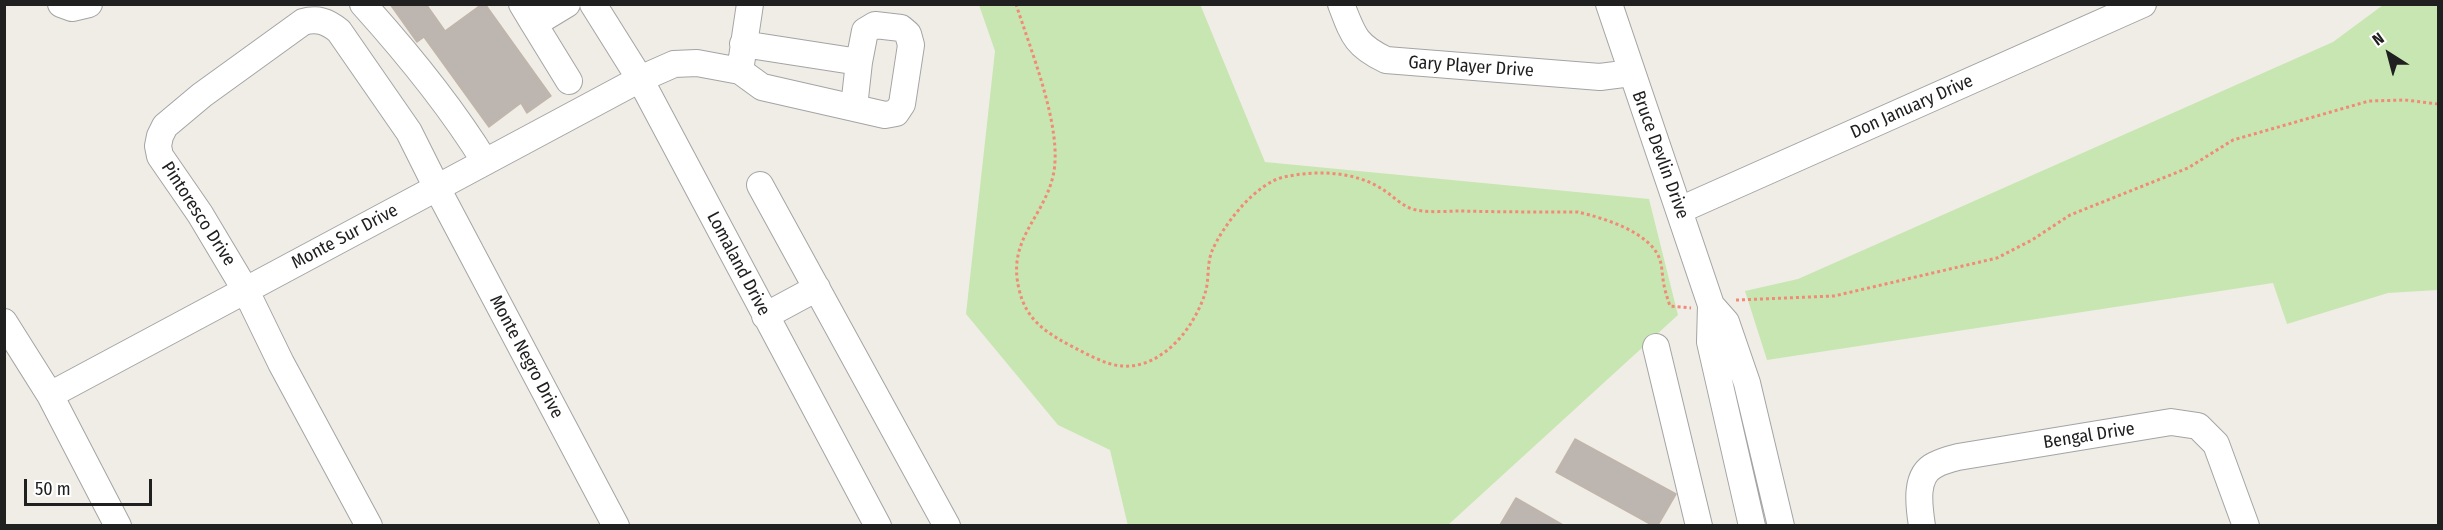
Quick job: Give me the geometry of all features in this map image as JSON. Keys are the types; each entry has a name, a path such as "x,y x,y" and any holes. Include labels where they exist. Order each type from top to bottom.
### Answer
{"street":[{"path":"61,4 72,8 88,4"},
{"path":"363,4 403,48 465,130 485,162"},
{"path":"567,4 528,14 569,81"},
{"name":"Lomaland Drive","path":"593,4 640,79 878,525"},
{"path":"750,4 740,71 762,87 885,115 896,113 902,104 911,45 908,34 901,28 875,25 865,31 854,107"},
{"name":"Gary Player Drive","path":"1341,4 1354,37 1369,52 1386,60 1600,77 1631,73"},
{"name":"Bruce Devlin Drive","path":"1609,4 1711,305 1710,342 1752,525"},
{"name":"Don January Drive","path":"1680,210 2143,4"},
{"name":"Pintoresco Drive","path":"369,525 281,363 246,291 200,214 160,156 158,147 160,136 165,126 201,95 303,22 339,14 339,31 409,132 436,188"},
{"path":"743,44 859,62"},
{"name":"Monte Sur Drive","path":"50,395 640,79 674,64 697,63 740,71"},
{"path":"760,185 946,525"},
{"name":"Monte Negro Drive","path":"436,188 616,525"},
{"path":"765,316 817,288"},
{"name":"Bruce Devlin Drive","path":"1711,305 1725,322 1747,382 1781,525"},
{"path":"4,322 50,395 118,525"},
{"path":"1656,347 1699,525"},
{"name":"Bengal Drive","path":"1922,525 1919,508 1920,484 1927,470 1934,465 1958,457 2171,422 2199,426 2216,444 2246,525"}],"path":[{"path":"1016,4 1052,120 1054,144 1053,175 1037,213 1025,230 1017,254 1018,288 1028,313 1047,334 1094,358 1121,366 1144,364 1159,356 1179,340 1195,317 1205,291 1211,253 1245,201 1281,178 1315,172 1356,177 1380,187 1413,210 1578,212 1604,218 1637,235 1654,247 1661,261 1663,281 1670,306 1686,309 1732,300 1834,296 1996,258 2032,240 2070,215 2180,172 2233,140 2369,101 2405,100 2439,104"}],"green space":[{"path":"1200,4 1265,162 1649,199 1678,315 1448,525 1128,526 1110,450 1058,425 966,314 995,51 979,5"},
{"path":"2383,5 2438,5 2438,290 2388,293 2287,324 2273,283 1767,360 1745,291 1798,279 2333,42"}],"building":[{"path":"390,4 426,4 445,31 485,4 551,96 527,113 521,103 489,127 424,37 417,42"},
{"path":"1575,439 1676,494 1658,525 1652,525 1556,472"},
{"path":"1516,498 1563,525 1500,525"}]}
